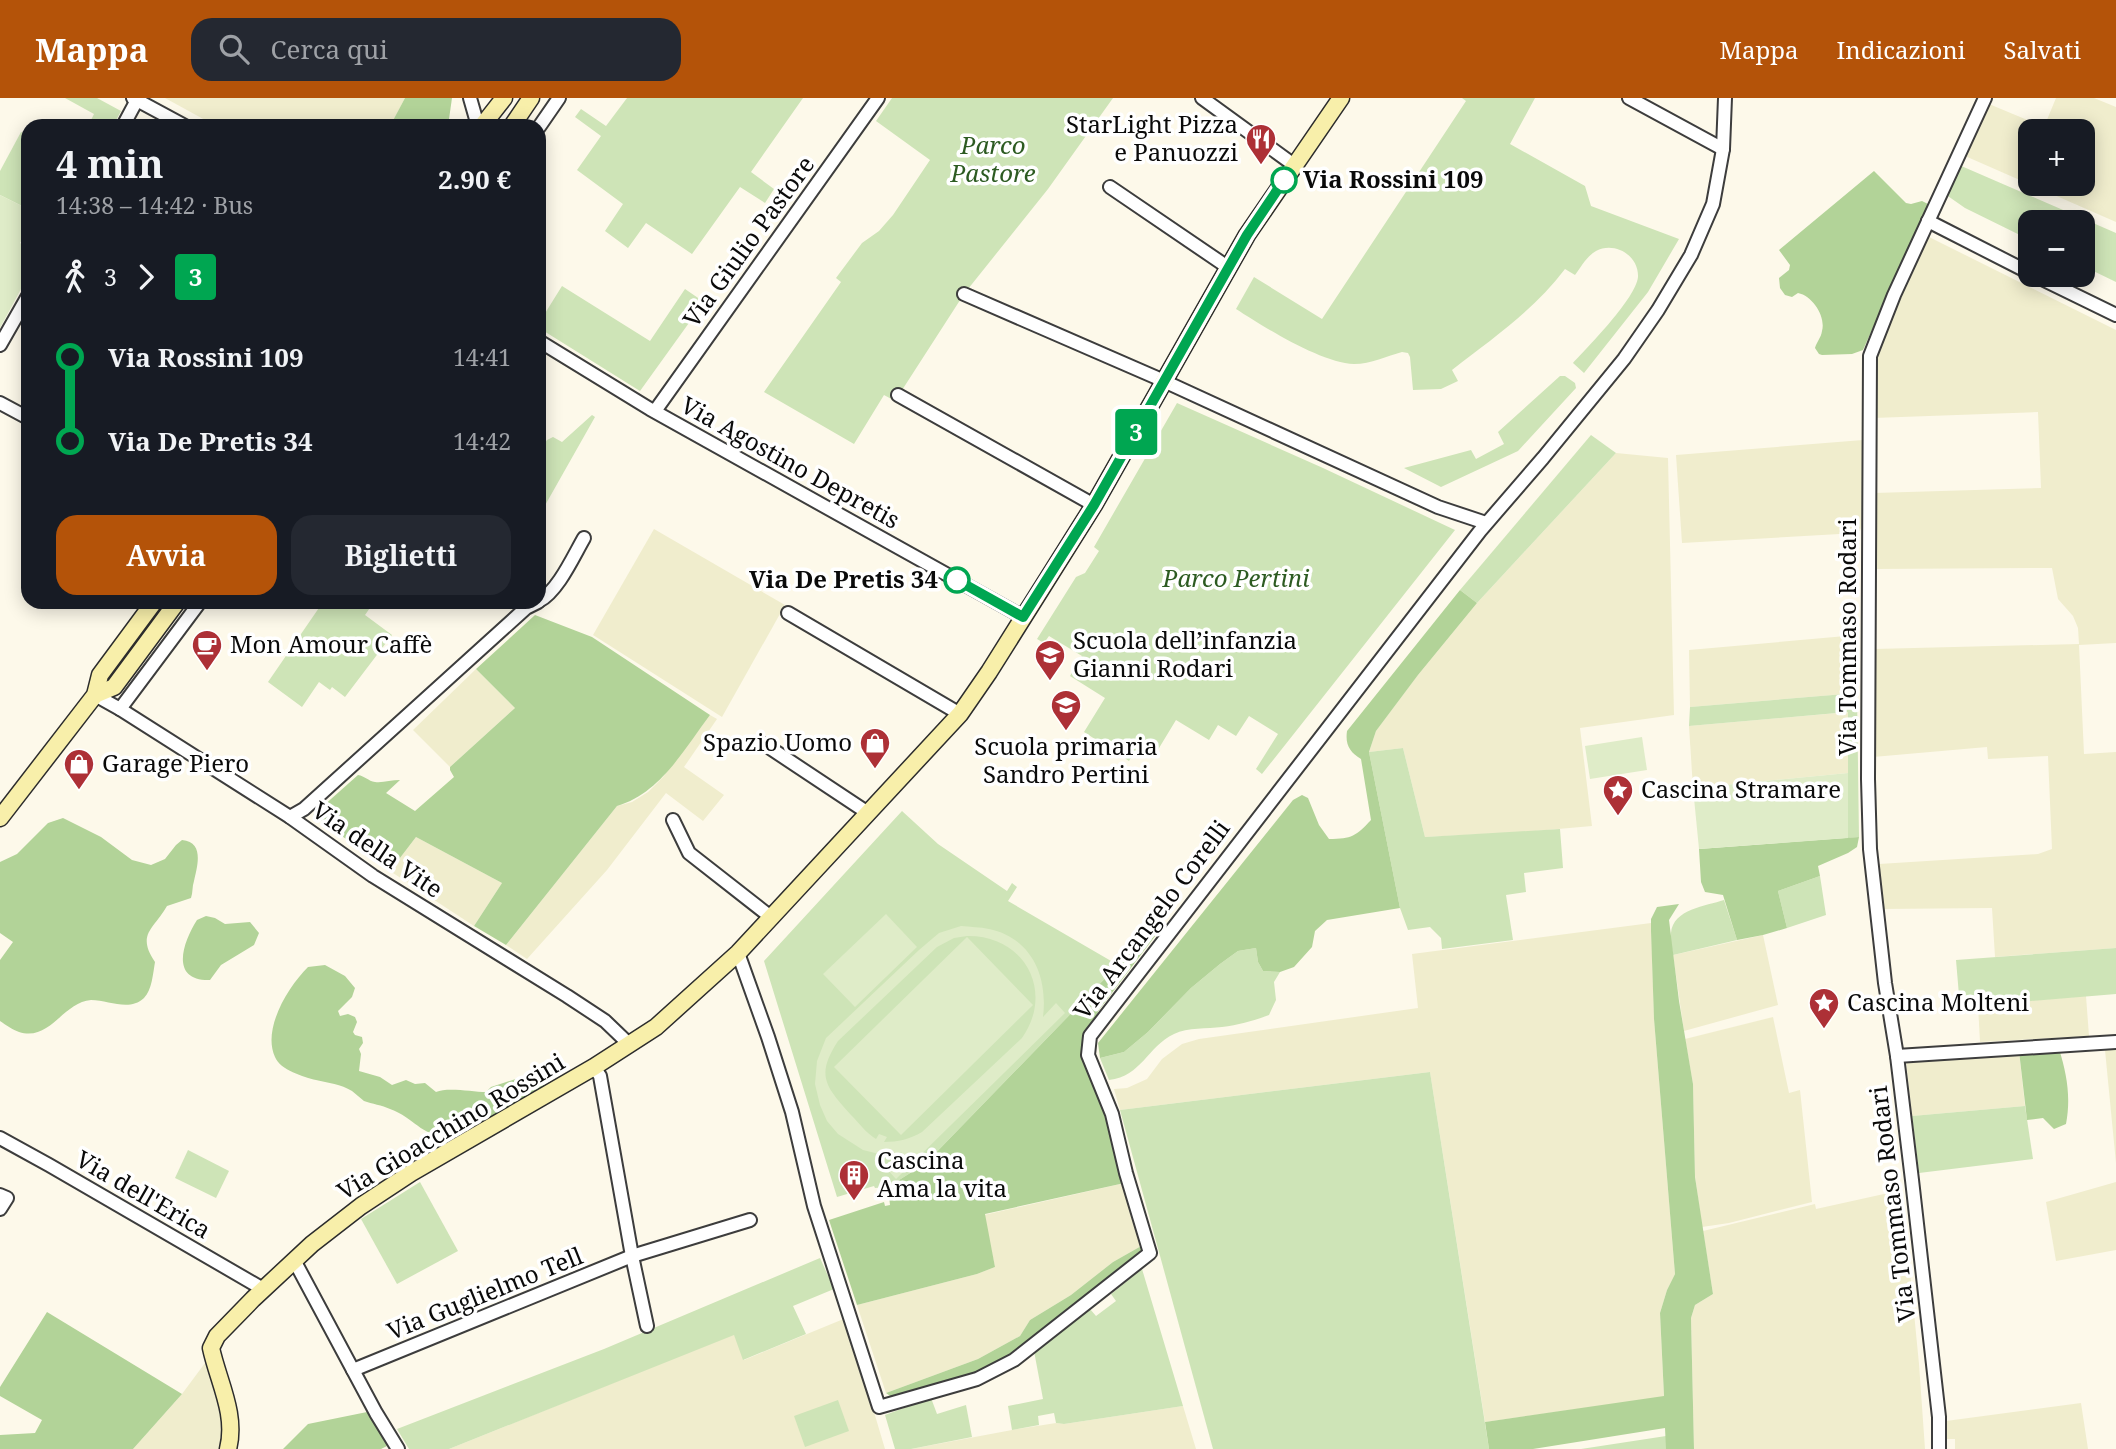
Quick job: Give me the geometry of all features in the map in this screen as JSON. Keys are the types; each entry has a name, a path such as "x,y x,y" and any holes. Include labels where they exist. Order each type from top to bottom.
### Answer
{"street":[{"path":"470,98 476,119"},
{"path":"488,119 504,98"},
{"path":"517,119 531,98"},
{"path":"545,119 559,98"},
{"name":"Via Giulio Pastore","path":"655,411 878,98"},
{"path":"1202,98 1294,165"},
{"name":"Via Gioacchino Rossini","path":"228,1449 231,1437 228,1403 211,1348 217,1336 295,1260 339,1222 377,1195 594,1068 656,1027 738,953 772,918 960,714 1094,505 1258,218 1340,98"},
{"path":"1629,98 1723,149"},
{"path":"964,294 1164,381 1438,507 1486,523 1624,359 1691,255 1713,204 1723,149 1725,98"},
{"name":"Via Tommaso Rodari","path":"1939,1449 1939,1417 1870,849 1870,356 1894,295 1986,98"},
{"path":"126,119 135,99 172,119"},
{"path":"1110,187 1229,268"},
{"path":"1928,221 2018,267"},
{"path":"2058,287 2116,316"},
{"path":"0,345 21,308"},
{"name":"Via Agostino Depretis","path":"546,345 655,411 1023,617"},
{"path":"898,395 1094,505"},
{"path":"0,403 21,414"},
{"name":"Via Arcangelo Corelli","path":"738,953 792,1112 814,1206 879,1407 977,1379 1014,1360 1150,1253 1112,1114 1088,1055 1090,1036 1486,523"},
{"path":"546,598 584,538"},
{"path":"0,818 95,695 100,676 149,609"},
{"path":"95,695 114,687 172,609"},
{"path":"176,609 186,621"},
{"path":"120,709 195,609"},
{"path":"290,817 304,809 525,609"},
{"path":"788,613 960,714"},
{"name":"Via della Vite","path":"95,695 290,817 373,876 586,1008 605,1021 630,1045"},
{"path":"764,744 868,813"},
{"path":"673,820 689,853 772,918"},
{"path":"1897,1056 2116,1042"},
{"path":"594,1068 600,1079 647,1326"},
{"name":"Via dell'Erica","path":"0,1138 264,1289"},
{"path":"0,1195 7,1198 0,1209"},
{"name":"Via Guglielmo Tell","path":"353,1370 632,1256 750,1220"},
{"path":"295,1260 398,1449"}],"shaded area":[{"path":"165,98 405,98 394,119 203,119"},
{"path":"2056,98 2094,98 2116,107 2116,222 2095,213 2095,210 2089,210 2057,196 2095,196 2095,119 2047,119"},
{"path":"1989,104 2025,119 2018,119 2018,179 1965,156"},
{"path":"1927,236 2018,281 2018,287 2030,287 2116,330 2116,643 2079,645 2084,754 2116,752 2116,948 1995,957 1992,908 1882,909 1879,864 2038,854 2052,849 2048,756 1988,759 1987,747 1873,757 1874,649 2079,644 2078,628 2073,616 2058,599 2052,568 1873,569 1874,493 2041,488 2038,412 1873,418 1875,365 1879,345"},
{"path":"1863,440 1863,522 1857,533 1682,543 1676,455"},
{"path":"1616,453 1668,458 1674,715 1580,728 1592,826 1425,837 1403,748 1369,752 1376,731 1477,603"},
{"path":"654,529 785,605 722,717 593,635"},
{"path":"1857,635 1857,693 1690,707 1689,650"},
{"path":"476,669 515,708 450,767 413,730"},
{"path":"1849,712 1848,773 1693,788 1689,726"},
{"path":"710,715 717,719 684,767 724,795 703,821 666,793 607,870 527,959 506,945 617,806 632,802 648,792 663,777"},
{"path":"416,837 502,883 474,926 390,871"},
{"path":"1651,923 1654,1019 1675,1274 1660,1313 1664,1397 1485,1422 1430,1072 1120,1110 1114,1089 1127,1088 1147,1079 1162,1059 1182,1044 1199,1039 1418,1008 1412,954"},
{"path":"1763,935 1778,1005 1684,1031 1673,955"},
{"path":"2086,996 2089,1036 1980,1042 1978,1005"},
{"path":"1773,1017 1789,1093 1800,1090 1812,1202 1702,1227 1695,1176 1693,1084 1685,1039"},
{"path":"2116,1049 2116,1163 2105,1050"},
{"path":"2019,1051 2025,1106 1912,1116 1906,1060"},
{"path":"1129,1182 1143,1245 1113,1262 1071,1295 1030,1320 1020,1336 978,1359 886,1393 857,1305 995,1267 984,1215"},
{"path":"2116,1182 2116,1250 2056,1261 2046,1202"},
{"path":"1902,1190 1925,1449 1694,1449 1691,1318 1695,1305 1713,1294 1703,1231 1815,1204 1816,1209"},
{"path":"846,1318 885,1449 449,1449 734,1334 744,1360"},
{"path":"208,1359 222,1398 223,1449 133,1449 182,1394"},
{"path":"2081,1403 2088,1449 1955,1449 1955,1439 1947,1439 1946,1421"},
{"path":"1183,1406 1196,1449 911,1449 1056,1423"}],"green space":[{"path":"65,98 97,98 121,111 117,119 92,119 94,114"},
{"path":"405,98 452,98 449,119 394,119"},
{"path":"627,98 803,98 751,172 774,189 765,203 740,187 692,254 646,223 628,248 605,231 623,204 577,170 601,136 575,117 581,109 606,126"},
{"name":"Parco Pastore","path":"892,98 1113,98 1048,189 964,294 895,401 884,395 854,444 764,392 841,282 836,278 862,243 879,231 893,215 930,160 876,121"},
{"path":"1462,98 1535,98 1510,144 1585,186 1591,206 1679,239 1648,292 1584,373 1573,363 1621,309 1638,277 1630,256 1617,249 1603,248 1596,251 1575,275 1565,269 1526,311 1452,370 1458,381 1441,389 1413,390 1408,353 1402,352 1360,364 1341,362 1293,343 1236,309 1254,277 1322,319 1466,101"},
{"path":"21,132 21,206 0,195 0,171"},
{"path":"1959,165 2018,191 2018,196 2031,196 2063,210 2018,210 2018,234 1965,208 1945,194"},
{"path":"1874,171 1906,203 1922,201 1928,204 1863,350 1852,354 1822,355 1815,348 1823,325 1820,314 1809,298 1798,293 1792,297 1785,295 1780,288 1779,278 1789,270 1790,265 1779,250"},
{"path":"0,195 21,206 21,289 0,328"},
{"path":"2095,224 2116,233 2116,282 2095,272"},
{"path":"562,286 650,341 685,289 704,302 640,391 546,332 546,312"},
{"path":"1560,376 1565,376 1575,383 1576,388 1518,451 1441,487 1404,468 1471,450 1476,459 1504,444 1498,432"},
{"name":"Parco Pertini","path":"1177,403 1455,530 1262,774 1256,769 1278,734 1249,716 1236,736 1218,725 1209,740 1176,720 1156,753 1140,743 1129,761 1084,732 1105,698 1070,676 1082,656 1049,636 1044,643 1037,639 1076,577 1085,573 1099,551 1094,547"},
{"path":"592,415 595,417 546,504 546,442 553,437 562,442"},
{"path":"1591,435 1616,453 1477,603 1460,590"},
{"path":"1460,590 1477,603 1376,731 1369,752 1400,908 1327,920 1315,931 1312,947 1294,967 1280,972 1263,971 1258,962 1256,948 1238,951 1191,988 1148,1032 1124,1052 1100,1058 1098,1043 1293,800 1302,795 1308,798 1319,825 1329,839 1353,836 1371,820 1361,759 1349,748 1347,731"},
{"path":"318,609 369,609 365,615 392,635 345,697 332,687 330,690 319,682 302,707 268,682"},
{"path":"535,615 592,637 710,715 659,780 633,800 617,806 506,945 474,926 502,883 416,837 390,871 313,815 358,775 375,782 400,780 386,793 415,811 454,777 450,767 515,708 476,669"},
{"path":"1857,693 1859,837 1848,838 1848,712 1689,726 1690,707"},
{"path":"1642,737 1647,770 1590,779 1585,746"},
{"path":"1403,748 1425,837 1560,829 1563,868 1524,873 1526,892 1506,895 1513,940 1442,949 1441,938 1430,927 1408,930 1400,908 1369,752"},
{"path":"1848,773 1848,838 1699,849 1693,788"},
{"path":"902,811 938,844 1007,891 1012,883 1017,887 1008,901 1118,965 926,1163 888,1187 874,1186 837,1197 764,961"},
{"path":"63,818 101,837 132,860 151,865 165,859 182,840 189,842 197,850 197,869 191,898 167,906 149,932 147,945 155,962 150,986 144,998 125,1005 91,1000 81,1002 48,1027 30,1034 12,1029 0,1021 0,960 13,942 0,933 0,862 17,854 48,823"},
{"path":"1859,837 1857,847 1818,866 1820,876 1778,891 1787,928 1763,935 1737,940 1723,895 1705,892 1701,882 1699,849"},
{"path":"1820,876 1826,915 1787,928 1778,891"},
{"path":"1724,900 1737,940 1673,955 1671,933 1678,919 1692,910"},
{"path":"1679,904 1669,920 1693,1084 1695,1177 1713,1294 1695,1305 1691,1318 1694,1449 1666,1449 1665,1428 1533,1449 1489,1449 1485,1422 1664,1396 1660,1313 1675,1274 1654,1019 1651,919 1657,907"},
{"path":"886,914 917,947 855,1007 823,974"},
{"path":"1155,915 1165,923 1099,1010 1092,1025 1088,1055 1129,1182 985,1214 995,1267 857,1305 829,1220 884,1202 885,1206 890,1205 888,1187 926,1163 1118,965"},
{"path":"206,916 225,924 250,922 259,933 254,945 221,965 210,980 197,979 189,974 183,959 192,929 197,920"},
{"path":"961,926 979,927 1004,934 1016,941 1034,961 1039,974 1043,988 1043,1017 1056,1003 1065,1013 896,1179 886,1168 902,1152 883,1155 863,1150 838,1134 827,1121 815,1084 817,1061 826,1038 939,933","holes":["954,938 987,938 1018,955 1028,969 1034,985 1035,1002 1031,1020 1022,1038 922,1132 894,1141 884,1142 887,1137 879,1134 876,1139 851,1115 830,1089 825,1072 831,1053 838,1041 937,947"]},
{"path":"967,937 1033,1005 901,1135 834,1067"},
{"path":"1256,948 1258,962 1263,971 1280,972 1274,982 1276,1000 1269,1015 1234,1025 1191,1029 1174,1034 1129,1073 1109,1080 1100,1058 1124,1052 1220,964 1238,951"},
{"path":"2116,948 2116,994 1960,1007 1956,960"},
{"path":"325,965 345,976 355,988 352,997 338,1011 340,1016 348,1014 355,1017 357,1022 353,1032 362,1037 363,1043 359,1049 359,1071 380,1077 392,1085 406,1080 415,1084 425,1083 436,1092 486,1092 491,1087 528,1075 546,1087 458,1135 446,1136 428,1132 399,1113 364,1101 343,1087 305,1077 287,1069 278,1062 272,1046 274,1021 285,997 300,975 308,967"},
{"path":"2059,1049 2066,1077 2068,1105 2066,1124 2054,1129 2043,1118 2027,1120 2019,1051"},
{"path":"1430,1072 1489,1449 1213,1449 1120,1110"},
{"path":"2025,1106 2033,1159 1919,1173 1912,1116"},
{"path":"188,1150 229,1171 216,1198 175,1178"},
{"path":"420,1182 458,1251 397,1284 361,1219"},
{"path":"1143,1245 1141,1253 1015,1353 965,1378 893,1398 886,1393 978,1359 1020,1336 1030,1320 1071,1295 1113,1262"},
{"path":"820,1258 834,1289 793,1306 806,1334 743,1360 734,1335 449,1449 409,1449 397,1429 604,1349"},
{"path":"1142,1269 1183,1406 1064,1424 1056,1423 1054,1413 1038,1416 1039,1425 1012,1430 1008,1406 1043,1399 1034,1351 1090,1309 1096,1316 1116,1301 1111,1294"},
{"path":"47,1312 182,1394 133,1449 0,1449 0,1435 35,1433 42,1420 0,1396 0,1387"},
{"path":"931,1398 937,1414 966,1405 972,1437 911,1449 895,1449 885,1415"},
{"path":"838,1400 849,1431 805,1447 794,1416"},
{"path":"372,1411 393,1443 381,1449 283,1449 308,1424"},
{"path":"1666,1436 1666,1449 1581,1449"}],"bus line":[{"name":"3","path":"957,580 1023,617 1094,505 1247,235 1284,180"}],"place":[{"name":"StarLight Pizza e Panuozzi","path":"1261,166"},
{"name":"Via Rossini 109","path":"1284,180"},
{"name":"Via De Pretis 34","path":"957,580"},
{"name":"Mon Amour Caffè","path":"207,672"},
{"name":"Scuola dell’infanzia Gianni Rodari","path":"1050,682"},
{"name":"Scuola primaria Sandro Pertini","path":"1066,732"},
{"name":"Spazio Uomo","path":"875,770"},
{"name":"Garage Piero","path":"79,791"},
{"name":"Cascina Stramare","path":"1618,817"},
{"name":"Cascina Molteni","path":"1824,1030"},
{"name":"Cascina Ama la vita","path":"854,1202"}]}
